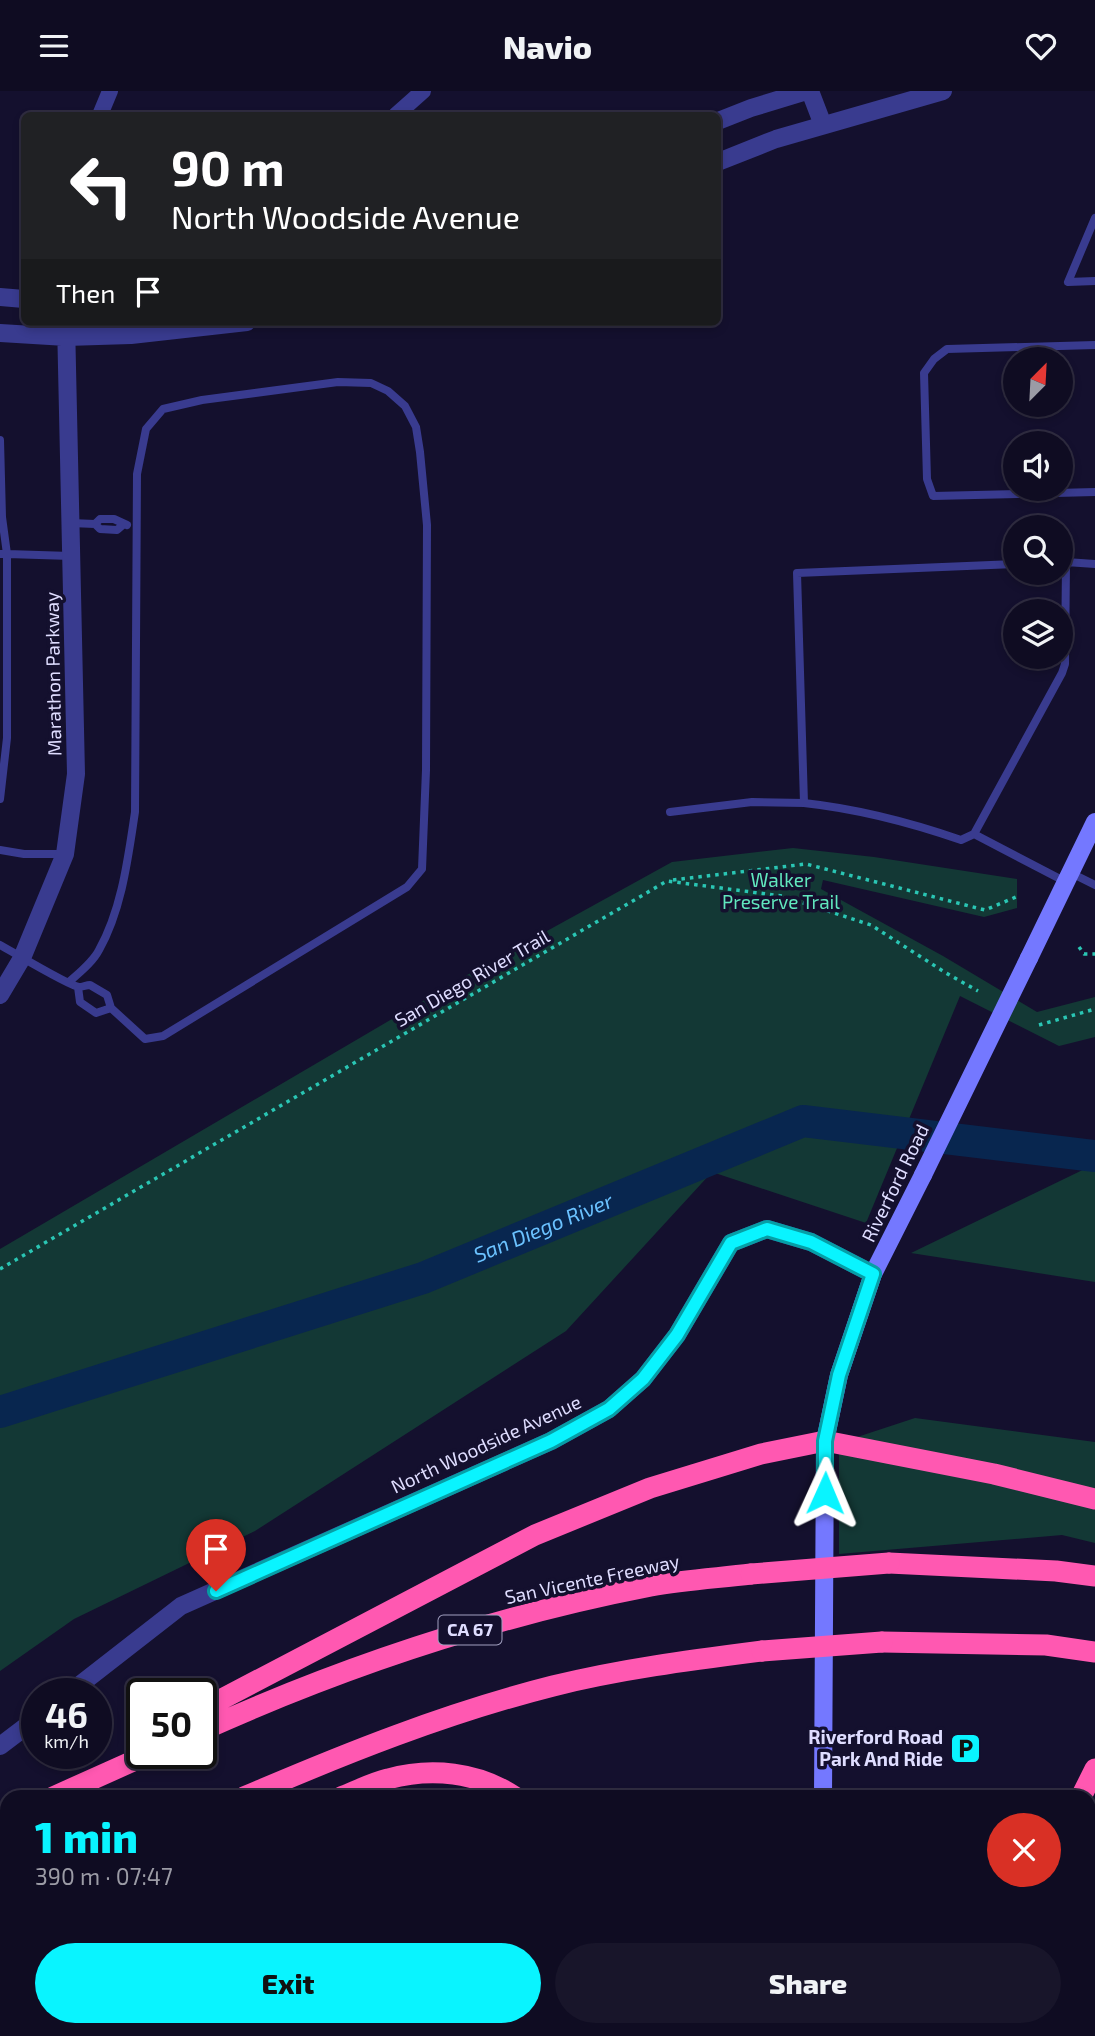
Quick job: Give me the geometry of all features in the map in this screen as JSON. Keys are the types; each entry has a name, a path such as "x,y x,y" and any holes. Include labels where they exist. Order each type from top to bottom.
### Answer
{"highway":[{"path":"217,1702 536,1535 650,1488 761,1454 825,1441 994,1474 1095,1499"},
{"name":"San Vicente Freeway","path":"217,1724 435,1640 526,1615 653,1586 751,1574 889,1563 1056,1571 1095,1576"},
{"path":"260,1790 354,1750 480,1706 555,1686 662,1664 762,1651 882,1641 1046,1645 1095,1652"},
{"path":"66,1790 126,1754"},
{"path":"69,1790 126,1764"},
{"path":"1084,1790 1095,1769"},
{"path":"359,1790 387,1779 430,1772 472,1777 499,1790"}],"main road":[{"name":"Riverford Road","path":"823,1790 825,1441 839,1375 873,1274 1095,822"}],"street":[{"path":"101,112 110,91"},
{"path":"399,112 423,91"},
{"path":"721,120 808,91 823,125"},
{"path":"721,161 776,139 943,91"},
{"path":"0,297 21,299"},
{"path":"0,333 66,329 131,335 211,326"},
{"name":"Marathon Parkway","path":"0,995 22,958 65,855 76,774 66,329"},
{"name":"North Woodside Avenue","path":"89,1678 181,1606 551,1441 609,1409 643,1379 677,1335 731,1243 767,1229 811,1242 873,1274"},
{"path":"0,1746 21,1730"}],"lane":[{"path":"1095,218 1068,282 1095,281"},
{"path":"1095,345 947,349 934,359 924,373 927,479 933,496 1095,492"},
{"path":"0,945 78,987 90,985 107,995 111,1008 145,1039 163,1036 407,887 422,869 426,770 427,525 421,452 416,427 405,407 388,391 371,383 338,381 202,400 163,409 146,429 136,474 135,812 128,856 113,917 99,953 69,982"},
{"path":"0,440 8,739 0,799"},
{"path":"70,523 95,524 100,529 117,530 124,524 135,525"},
{"path":"4,554 71,556"},
{"path":"1073,563 1095,564"},
{"path":"804,803 797,573 1003,564"},
{"path":"670,812 752,802 804,803 875,813 961,840 974,834 1062,673 1065,664 1063,585"},
{"path":"974,834 1068,878 1095,885"},
{"path":"0,850 24,854 65,855"},
{"path":"78,987 80,1002 96,1013 111,1008"}],"path":[{"path":"667,881 806,864 985,910 1016,897"},
{"path":"667,881 782,896 871,925 978,991"},
{"name":"San Diego River Trail","path":"0,1269 667,881"},
{"path":"1079,947 1084,954 1095,954"},
{"path":"1039,1025 1095,1009"}],"green space":[{"name":"Walker Preserve Trail","path":"793,848 874,857 1017,879 1017,908 984,917 823,880 821,889 943,956 1037,1012 1095,997 1095,1037 1059,1046 960,996 866,1223 712,1172 566,1331 255,1531 74,1619 0,1671 0,1249 467,975 672,862"},
{"path":"1095,1164 1095,1282 911,1253"},
{"path":"915,1418 1095,1442 1095,1543 1062,1535 839,1554 839,1443"}],"waterway":[{"name":"San Diego River","path":"0,1412 423,1278 803,1121 1095,1156"}],"place":[{"name":"Riverford Road Park And Ride","path":"966,1748"}],"route":[{"path":"216,1591 551,1441 609,1409 643,1379 677,1335 731,1243 767,1229 811,1242 873,1274 839,1375 825,1441 825,1493"}]}
